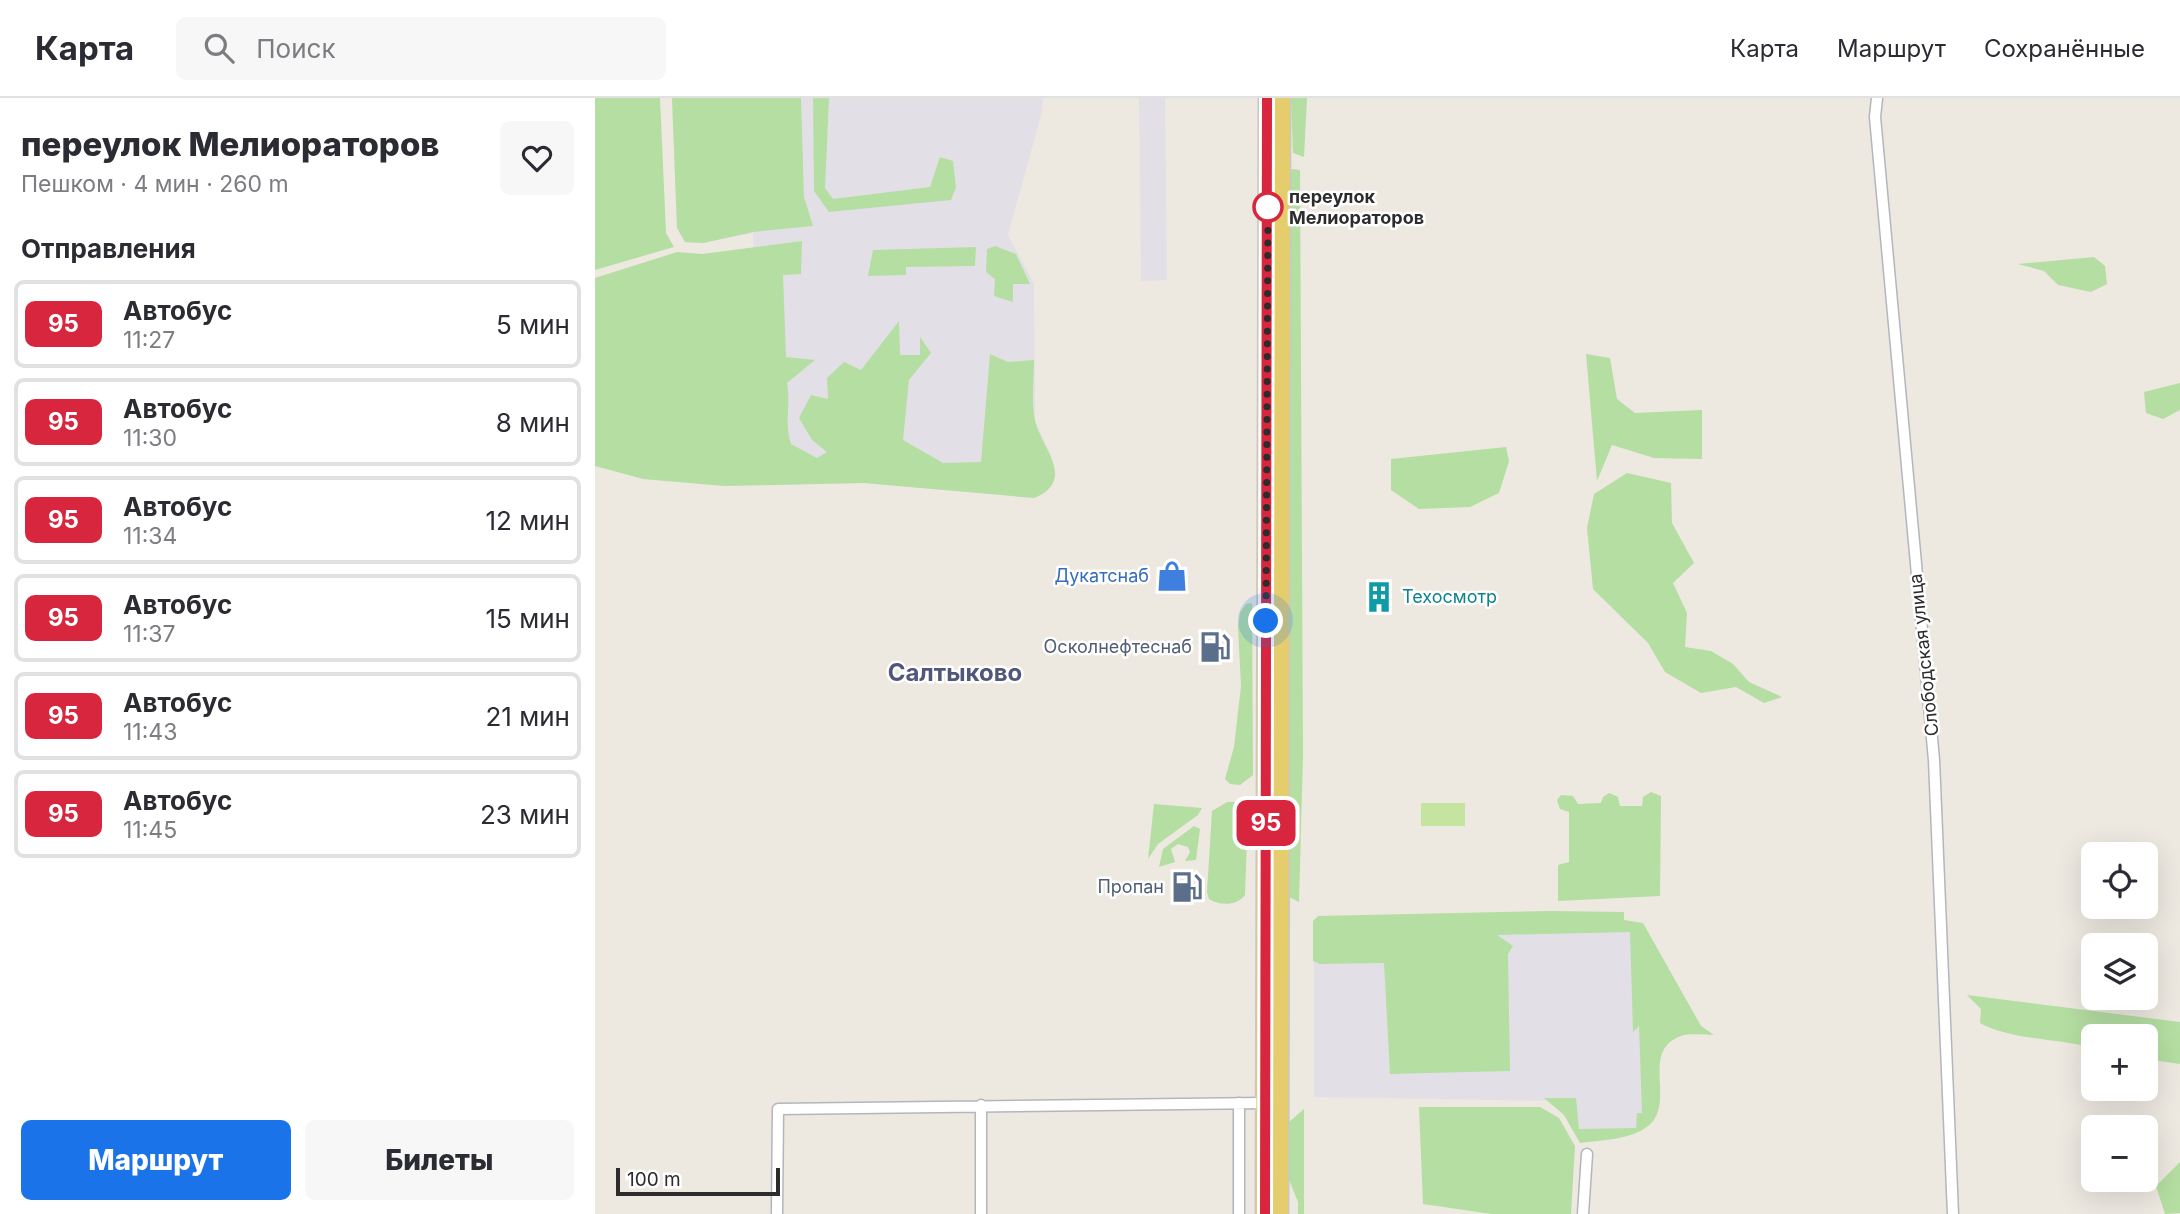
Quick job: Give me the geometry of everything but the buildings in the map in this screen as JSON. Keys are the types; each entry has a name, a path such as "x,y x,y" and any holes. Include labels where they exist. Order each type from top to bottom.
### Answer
{"main road":[{"path":"1265,1214 1267,98"},
{"path":"1280,1214 1282,98"}],"street":[{"name":"Слободская улица","path":"1877,98 1875,117 1934,760 1953,1214"},
{"path":"1239,1103 1239,1214"},
{"path":"777,1214 778,1109 1265,1103"},
{"path":"981,1105 981,1214"},
{"path":"1583,1214 1587,1154"}],"shaded area":[{"path":"672,98 1043,98 1042,112 1008,235 1034,284 1035,421 1052,457 1055,476 1046,493 1034,498 864,483 759,485 753,233 703,243 685,242 677,228"},
{"path":"1139,98 1165,98 1167,280 1141,281"},
{"path":"1639,924 1645,1121 1633,1132 1577,1134 1556,1101 1314,1097 1314,931"}],"green space":[{"path":"595,98 660,98 666,233 674,247 595,270"},
{"path":"672,98 801,98 804,197 813,226 753,232 703,243 685,242 677,228"},
{"path":"813,98 829,98 825,188 833,199 930,187 940,157 953,161 956,187 951,200 829,212 814,191"},
{"path":"1291,98 1307,98 1304,157 1293,153"},
{"path":"1292,169 1300,170 1303,757 1299,902 1289,897 1288,887 1287,176"},
{"path":"802,241 801,274 783,275 786,357 815,360 787,383 791,444 817,458 827,452 812,440 799,418 811,395 828,399 827,378 844,362 861,370 899,321 900,355 920,355 920,337 931,353 909,380 903,440 943,463 981,462 990,354 1008,362 1034,360 1035,420 1055,473 1047,491 1034,498 864,483 724,486 643,479 595,466 595,278 677,252 702,254"},
{"path":"995,246 1016,254 1030,284 1013,284 1013,302 994,296 995,279 986,272 987,249"},
{"path":"976,247 975,266 906,267 906,275 868,276 873,250"},
{"path":"2094,257 2105,266 2107,284 2091,292 2058,285 2044,271 2018,264"},
{"path":"1586,354 1610,358 1617,399 1635,413 1702,410 1702,459 1654,458 1612,445 1597,481"},
{"path":"2180,383 2180,410 2163,419 2146,413 2144,392"},
{"path":"1506,447 1509,461 1499,493 1470,507 1419,509 1391,490 1391,459"},
{"path":"1627,473 1671,483 1672,523 1694,563 1673,583 1687,613 1685,647 1711,651 1733,664 1749,682 1782,697 1764,703 1736,687 1701,693 1665,672 1648,643 1593,589 1587,528 1594,494"},
{"path":"1252,603 1253,775 1240,785 1230,784 1225,779 1234,747 1241,686 1238,627 1240,613 1246,604"},
{"path":"1651,792 1661,796 1660,896 1558,901 1558,865 1569,862 1569,812 1560,809 1557,800 1561,795 1573,796 1578,804 1601,803 1603,797 1609,793 1618,797 1620,806 1642,806 1643,797"},
{"path":"1227,802 1236,802 1248,810 1245,895 1233,903 1223,904 1209,899 1207,892 1212,811"},
{"path":"1421,803 1465,803 1465,826 1421,826"},
{"path":"1154,804 1202,808 1198,815 1158,844 1148,859"},
{"path":"1194,826 1200,829 1196,860 1185,861 1190,852 1188,847 1178,844 1171,849 1175,862 1159,867 1163,849"},
{"path":"1624,912 1624,920 1643,923 1701,1026 1714,1035 1685,1035 1669,1043 1662,1053 1656,1116 1641,1131 1615,1139 1580,1143 1564,1115 1544,1098 1576,1098 1579,1129 1636,1128 1637,1113 1642,1113 1639,1026 1633,1032 1630,932 1497,935 1513,946 1508,954 1510,1071 1390,1074 1384,963 1320,964 1313,961 1313,921 1318,916"},
{"path":"1967,995 2180,1022 2180,1064 2158,1061 2158,1024 2081,1024 2081,1045 1992,1029 1980,1023 1981,1009"},
{"path":"1419,1107 1540,1107 1559,1118 1575,1146 1571,1214 1492,1214 1423,1204"},
{"path":"1304,1109 1304,1214 1298,1214 1298,1202 1287,1175 1289,1122"},
{"path":"2180,1162 2180,1213 2165,1214 2158,1184"}],"bus line":[{"name":"95","path":"1265,1214 1267,98"}],"place":[{"name":"переулок Мелиораторов","path":"1268,207"},
{"name":"Дукатснаб","path":"1172,576"},
{"name":"Техосмотр","path":"1379,597"},
{"name":"Осколнефтеснаб","path":"1215,647"},
{"name":"Пропан","path":"1187,887"}],"district":[{"name":"Салтыково","path":"955,673"}],"route":[{"path":"1266,621 1268,202 1268,207"}]}
